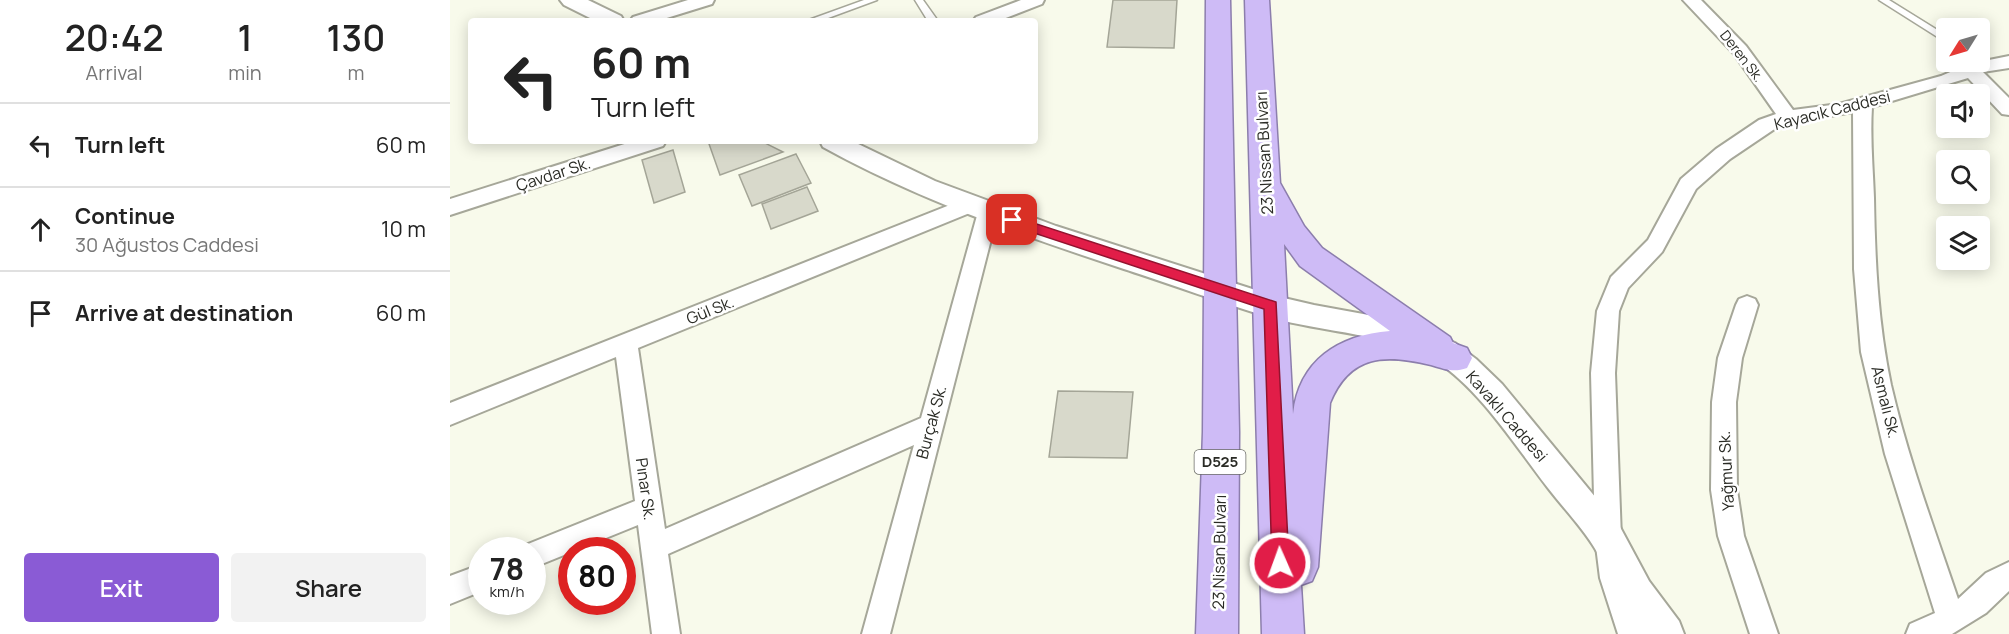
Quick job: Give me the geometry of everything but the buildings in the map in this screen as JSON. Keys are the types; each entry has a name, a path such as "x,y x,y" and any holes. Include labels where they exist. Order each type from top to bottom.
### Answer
{"highway":[{"name":"D525","path":"1218,0 1220,290"},
{"name":"23 Nissan Bulvarı","path":"1257,0 1271,306"},
{"path":"1265,177 1293,234 1311,257 1455,358"},
{"name":"23 Nisan Bulvarı","path":"1217,634 1221,432 1220,290"},
{"path":"1271,306 1283,634"},
{"path":"1293,634 1312,404 1317,388 1325,375 1342,359 1364,348 1384,343 1412,346 1455,358"}],"street":[{"path":"571,0 607,18"},
{"path":"649,18 706,0"},
{"path":"990,18 1036,0"},
{"name":"Deren Sk.","path":"1691,0 1740,50 1788,117"},
{"name":"Kayacık Caddesi","path":"1990,64 2009,62"},
{"name":"Kayacık Caddesi","path":"1632,634 1614,578 1608,538 1603,373 1608,311 1619,283 1655,246 1688,184 1748,136 1777,120 1817,114 1863,103 1947,80 1965,72"},
{"path":"1982,72 2009,109"},
{"name":"Asmalı Sk.","path":"1863,103 1861,129 1866,291 1873,351 1884,406 1950,620"},
{"name":"Çavdar Sk.","path":"450,207 647,144"},
{"name":"Kavaklı Caddesi","path":"838,144 882,168 979,208 1220,290 1314,317 1396,332 1437,347 1455,358 1502,405 1608,538 1637,592 1666,634"},
{"name":"Gül Sk.","path":"450,414 979,208"},
{"name":"Burçak Sk.","path":"876,634 930,426 979,208"},
{"name":"Yağmur Sk.","path":"1748,305 1730,358 1724,402 1724,490 1731,537 1764,634"},
{"name":"Pınar Sk.","path":"626,344 666,634"},
{"path":"654,547 930,426"},
{"path":"546,549 648,508"},
{"path":"1920,634 1950,620 1976,603 1996,583 2009,575"},
{"path":"450,590 468,583"}],"lane":[{"path":"820,18 873,0"},
{"path":"918,0 931,18"},
{"path":"1882,0 1936,33"}],"route":[{"path":"1012,220 1271,306 1280,563"}]}
